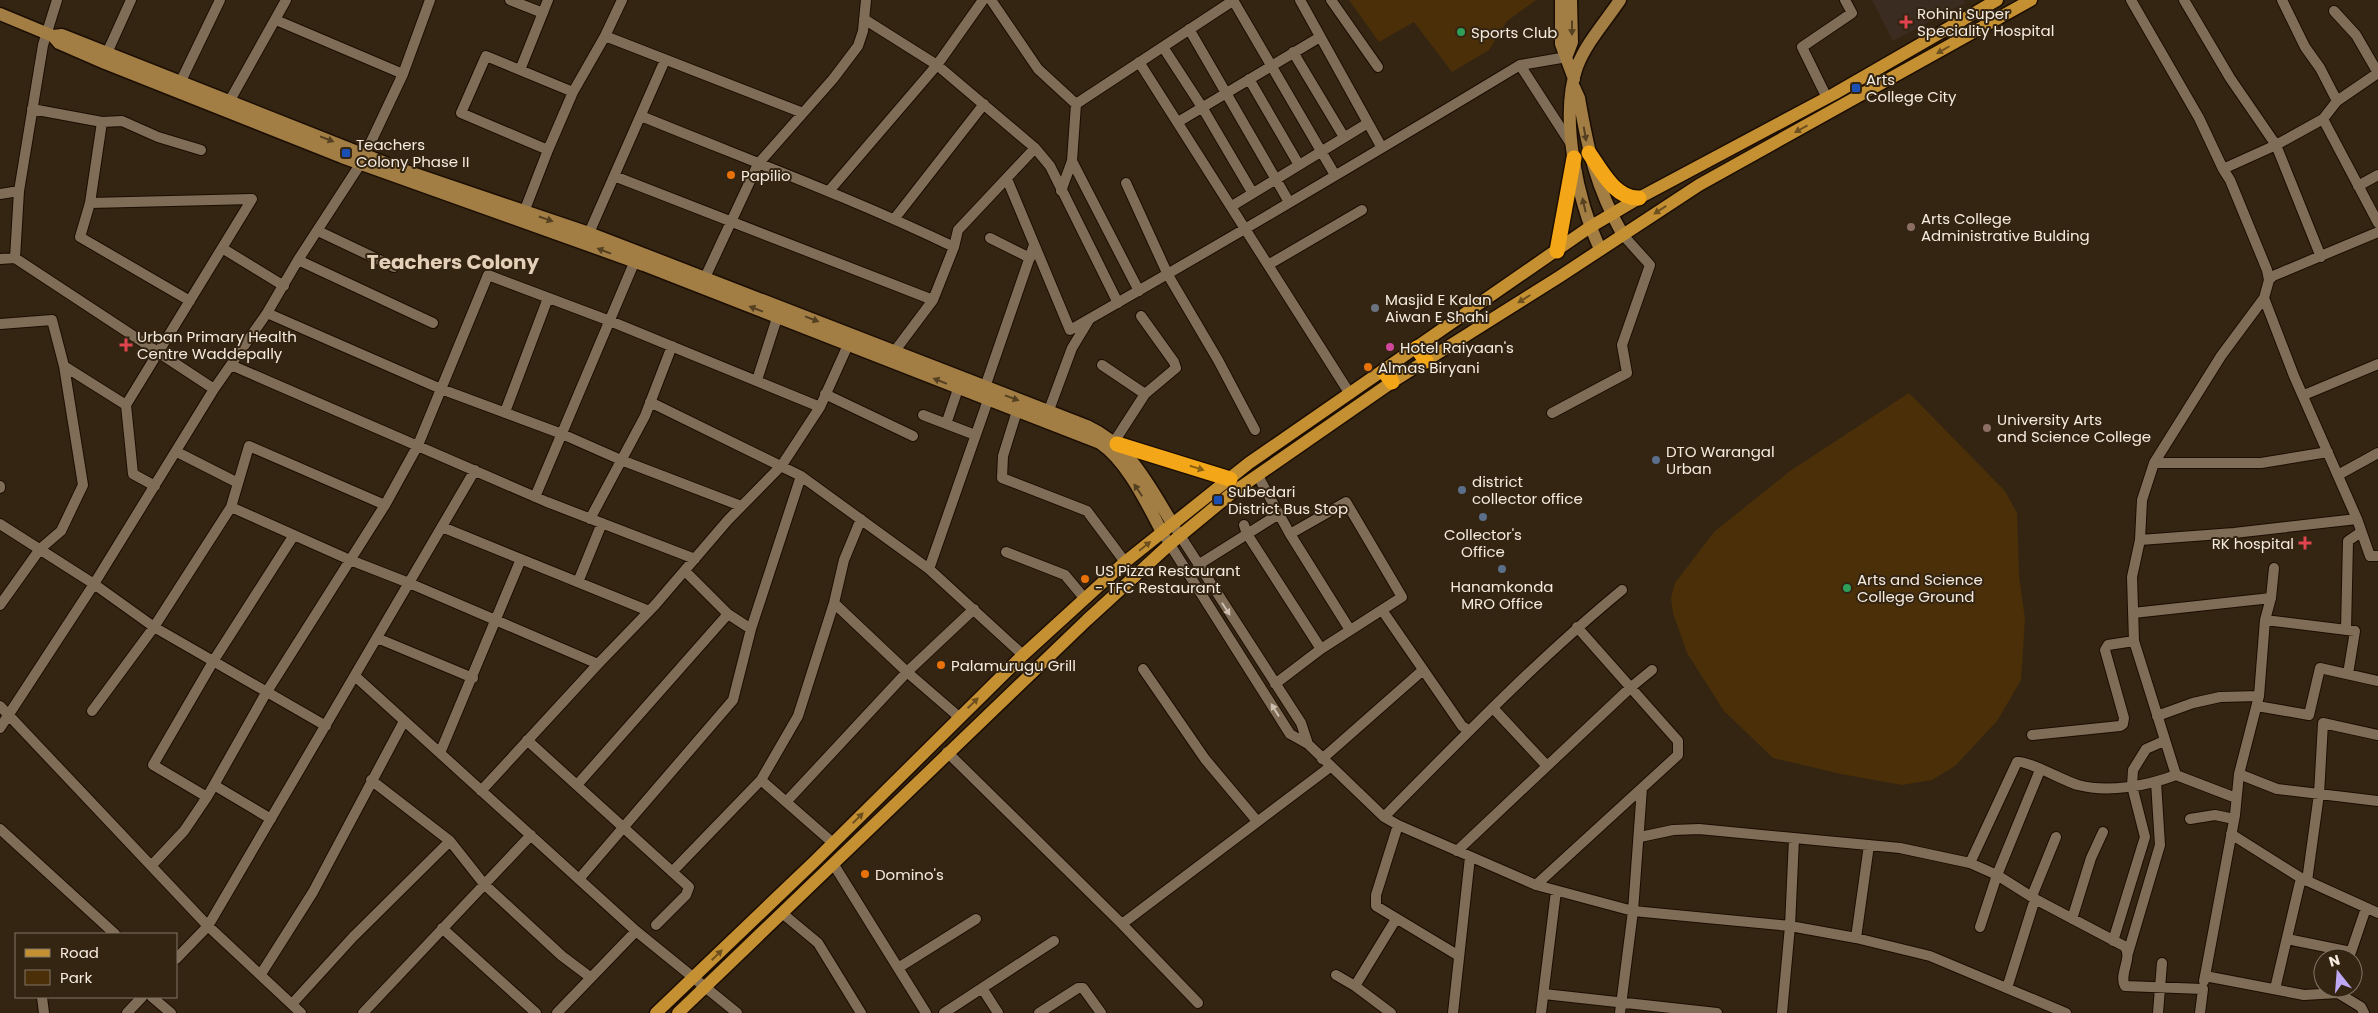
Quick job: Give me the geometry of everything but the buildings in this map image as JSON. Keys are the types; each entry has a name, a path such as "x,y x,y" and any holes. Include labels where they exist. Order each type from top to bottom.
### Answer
{"highway":[{"path":"1557,251 1573,152"},
{"path":"1589,153 1614,187 1632,198 1639,198"},
{"path":"1416,348 1426,361"},
{"path":"1115,443 1230,479"}],"main road":[{"path":"678,1013 834,864 947,752 1175,541 1232,493 1258,476 1388,377 1416,348 1590,227 1639,198 1827,98 1996,0"},
{"path":"656,1013 833,843 958,717 1023,655 1125,562 1249,463 1350,394 1426,361 1699,185 1843,107 2031,0"}],"street":[{"path":"15,258 19,191 32,108 44,45 50,35 57,0"},
{"path":"107,53 130,0"},
{"path":"180,84 220,0"},
{"path":"229,102 286,0"},
{"path":"0,728 94,584 177,452 214,389 267,313 298,260 363,159 402,74 430,0"},
{"path":"510,0 543,12"},
{"path":"520,70 548,0"},
{"path":"524,212 573,92 605,36 622,0"},
{"path":"829,191 937,65 983,0"},
{"path":"992,0 1038,69 1076,104"},
{"path":"1076,104 1233,0 1335,175"},
{"path":"1300,0 1382,148"},
{"path":"1331,0 1378,67"},
{"path":"1552,413 1627,372 1622,345 1650,265 1622,235 1605,202 1589,153 1579,98 1567,56 1561,44 1561,0"},
{"path":"1567,56 1572,42 1572,0"},
{"path":"1600,249 1590,227 1573,152 1570,103 1574,83 1584,53 1620,0"},
{"path":"1827,98 1802,47 1852,13 1845,0"},
{"path":"2131,0 2199,118 2223,170 2230,180 2269,280"},
{"path":"2184,0 2230,78 2276,145 2320,257"},
{"path":"2282,0 2337,101"},
{"path":"702,282 758,164 833,79 858,46 863,31 863,2"},
{"path":"2223,170 2276,145 2324,119 2337,101 2378,73 2356,34 2334,11"},
{"path":"0,14 50,35 59,44 105,63 634,263 702,282 894,352 1048,410 1106,435 1139,470 1172,523 1175,541 1290,734 1308,744 1384,817 1398,825 1536,885 1556,891 1633,911 1790,926 1856,938 1930,956 2066,1013"},
{"path":"864,19 937,65 1035,148 1050,166 1118,303"},
{"path":"276,20 402,74"},
{"path":"1189,29 1289,202"},
{"path":"50,35 62,35 180,84 229,102 363,159 403,170 589,233 702,282 777,318 1106,447 1141,493 1162,532 1175,541 1198,565 1301,723 1308,744"},
{"path":"605,36 802,113"},
{"path":"1178,122 1320,37"},
{"path":"1163,48 1202,107 1252,192"},
{"path":"1293,52 1344,137"},
{"path":"548,150 461,113 486,56 573,92"},
{"path":"1007,179 1070,330 1168,275 1245,227 1520,65 1567,56"},
{"path":"589,233 665,60"},
{"path":"1139,62 1350,394"},
{"path":"1520,65 1573,152"},
{"path":"1249,79 1299,165"},
{"path":"895,218 984,104"},
{"path":"1061,191 1072,161 1076,104"},
{"path":"32,108 102,122 122,121 158,137 201,150"},
{"path":"640,116 895,218 954,247"},
{"path":"2324,119 2378,223"},
{"path":"102,122 90,203 80,237 190,301"},
{"path":"1232,206 1252,192 1368,123"},
{"path":"894,352 933,300 954,247 958,230 1035,148"},
{"path":"1072,161 1139,291"},
{"path":"2358,186 2378,175"},
{"path":"614,176 933,300"},
{"path":"1126,183 1168,275 1218,360 1255,430"},
{"path":"0,194 19,191"},
{"path":"90,203 252,200 126,405 134,474 155,486"},
{"path":"1268,265 1362,210"},
{"path":"318,231 394,267"},
{"path":"2176,775 2134,641 2132,578 2140,540 2142,500 2154,463 2221,356 2264,298 2269,280 2273,276 2378,232"},
{"path":"990,238 1030,258"},
{"path":"985,387 1034,245"},
{"path":"222,248 284,286"},
{"path":"0,259 15,258 157,354 214,389"},
{"path":"298,260 433,323"},
{"path":"535,497 634,263"},
{"path":"152,865 184,831 207,798 266,693 385,505 418,445 488,275 758,380 820,407"},
{"path":"505,412 548,298"},
{"path":"2264,298 2294,376 2304,394 2370,556 2378,556"},
{"path":"267,313 442,389 562,434 621,460 741,506"},
{"path":"1115,443 1145,394 1176,368 1141,316"},
{"path":"758,380 777,318"},
{"path":"1048,410 1072,348 1090,319"},
{"path":"0,324 52,320 64,366 82,485 61,531 40,549 0,605"},
{"path":"482,791 527,740 649,612 741,506 782,465 820,407 848,345"},
{"path":"590,519 650,402 672,346"},
{"path":"1102,364 1145,394"},
{"path":"2304,394 2378,364"},
{"path":"231,365 535,497 695,559"},
{"path":"64,366 126,405"},
{"path":"946,424 958,389"},
{"path":"825,394 913,436"},
{"path":"929,569 988,400"},
{"path":"650,402 782,465 801,476 929,569 1023,655"},
{"path":"1017,411 1003,456 1002,478 1087,511 1125,562"},
{"path":"923,415 970,433"},
{"path":"92,711 154,627 231,507 249,446 385,505"},
{"path":"177,452 238,483"},
{"path":"2154,463 2261,463 2328,452"},
{"path":"2338,475 2378,453"},
{"path":"178,957 208,926 475,470"},
{"path":"579,879 733,700 751,629 801,476"},
{"path":"1258,476 1290,534 1350,630"},
{"path":"1275,684 1321,649 1402,597 1346,502 1290,534"},
{"path":"231,507 350,560 409,583 598,664"},
{"path":"1198,565 1246,530 1279,514"},
{"path":"672,872 761,780 798,716 834,603 844,560 861,518"},
{"path":"2140,540 2356,519"},
{"path":"578,582 602,523"},
{"path":"0,524 94,584 154,627 326,726"},
{"path":"442,527 649,612"},
{"path":"1246,530 1321,649"},
{"path":"2346,630 2348,540 2361,532"},
{"path":"207,798 153,765 214,660 294,535"},
{"path":"1006,552 1065,575 1085,599"},
{"path":"440,753 473,678 521,559"},
{"path":"2200,1013 2234,819 2239,774 2258,701 2265,620 2271,598 2274,568"},
{"path":"685,571 728,614 751,629"},
{"path":"1384,817 1468,730 1577,627 1622,590"},
{"path":"2133,613 2271,598"},
{"path":"834,603 958,717"},
{"path":"786,802 907,672 974,610"},
{"path":"1382,610 1462,726 1468,730"},
{"path":"577,786 728,614"},
{"path":"2265,620 2355,631 2348,674"},
{"path":"1536,885 1678,755 1678,741 1577,627"},
{"path":"377,638 473,678"},
{"path":"2032,735 2120,726 2124,724 2105,650 2108,644 2134,641"},
{"path":"2157,716 2193,703 2220,697 2258,701 2309,715 2320,668 2378,681"},
{"path":"1143,669 1204,760 1257,821"},
{"path":"1322,759 1424,670"},
{"path":"1457,851 1630,688 1652,670"},
{"path":"355,676 636,931 738,1013"},
{"path":"0,706 208,926 262,974 301,1013"},
{"path":"1493,708 1547,766"},
{"path":"262,974 313,892 404,721"},
{"path":"2275,989 2304,879 2319,794 2323,723 2378,734"},
{"path":"527,740 685,883 688,890 656,925"},
{"path":"2113,941 2145,837 2132,786 2132,770 2146,748 2164,741"},
{"path":"947,752 1122,924 1198,1003"},
{"path":"1970,863 2014,765 2021,761 2079,785 2116,788 2156,782 2176,775 2236,798"},
{"path":"1122,924 1330,767"},
{"path":"1980,927 1997,875 2040,770"},
{"path":"2239,774 2277,789 2378,801"},
{"path":"371,780 450,842 484,884 562,956 590,977"},
{"path":"761,780 833,843"},
{"path":"2156,782 2160,845 2128,953 2123,980 2125,986 2203,989"},
{"path":"214,785 271,819"},
{"path":"1621,1008 1633,911 1640,837 1642,788"},
{"path":"2190,819 2215,815 2234,819"},
{"path":"1398,825 1375,901 1376,906 1459,956"},
{"path":"1640,837 1687,828 1900,848 1970,863 1997,875 2072,919 2124,946 2128,953"},
{"path":"0,829 114,933"},
{"path":"2072,919 2091,858 2103,832"},
{"path":"2231,834 2304,879 2378,913"},
{"path":"363,1013 530,835"},
{"path":"2007,988 2034,897 2056,838"},
{"path":"1782,1013 1790,926 1794,839"},
{"path":"292,1004 353,936 450,842"},
{"path":"1856,938 1869,845"},
{"path":"1453,1013 1470,857"},
{"path":"834,864 926,1013"},
{"path":"1541,1013 1556,891"},
{"path":"2287,939 2351,952 2366,908"},
{"path":"782,913 818,943 861,1013"},
{"path":"898,968 976,919"},
{"path":"1355,986 1396,919"},
{"path":"442,928 536,1013"},
{"path":"557,1013 636,931"},
{"path":"944,1013 1054,941"},
{"path":"2158,1013 2162,963"},
{"path":"1336,975 1355,986 1391,1013"},
{"path":"2205,976 2304,995 2338,993 2361,1007 2364,1013"},
{"path":"982,988 998,1013"},
{"path":"1039,1013 1078,988 1083,988 1100,1013"},
{"path":"1544,994 1621,1008 1716,1013"},
{"path":"42,998 44,1013"},
{"path":"127,1013 141,998"},
{"path":"153,998 171,1013"}],"shaded area":[{"name":"Rohini Super Speciality Hospital","path":"1872,0 1964,0 1965,3 1893,41"}],"green space":[{"name":"Sports Club","path":"1349,0 1536,0 1507,21 1489,50 1452,72 1414,22 1379,42"},
{"name":"Arts and Science College Ground","path":"1909,393 2005,491 2017,513 2019,576 2025,619 2021,680 1997,721 1955,766 1932,780 1902,785 1841,774 1773,758 1724,711 1687,653 1673,613 1671,598 1675,583 1714,532 1790,471"}],"place":[{"name":"Rohini Super Speciality Hospital","path":"1906,22"},
{"name":"Sports Club","path":"1461,32"},
{"name":"Arts College City","path":"1856,88"},
{"name":"Teachers Colony Phase II","path":"346,153"},
{"name":"Papilio","path":"731,175"},
{"name":"Arts College Administrative Bulding","path":"1911,227"},
{"name":"Masjid E Kalan Aiwan E Shahi","path":"1375,308"},
{"name":"Urban Primary Health Centre Waddepally","path":"126,345"},
{"name":"Hotel Raiyaan's","path":"1390,347"},
{"name":"Almas Biryani","path":"1368,367"},
{"name":"University Arts and Science College","path":"1987,428"},
{"name":"DTO Warangal Urban","path":"1656,460"},
{"name":"district collector office","path":"1462,490"},
{"name":"Subedari District Bus Stop","path":"1218,500"},
{"name":"Collector's Office","path":"1483,517"},
{"name":"RK hospital","path":"2305,543"},
{"name":"Hanamkonda MRO Office","path":"1502,569"},
{"name":"US Pizza Restaurant - TFC Restaurant","path":"1085,579"},
{"name":"Arts and Science College Ground","path":"1847,588"},
{"name":"Palamurugu Grill","path":"941,665"},
{"name":"Domino's","path":"865,874"}],"district":[{"name":"Teachers Colony","path":"453,262"}]}
